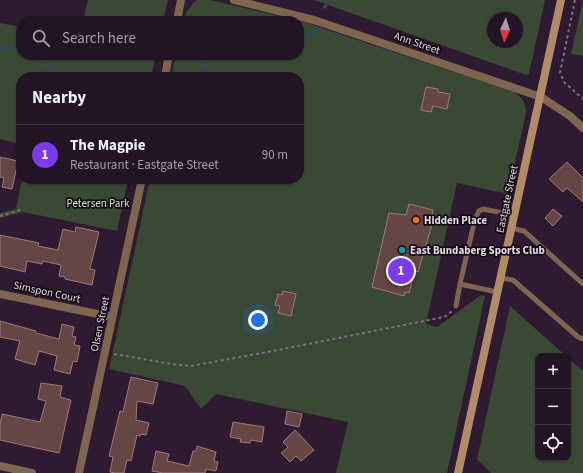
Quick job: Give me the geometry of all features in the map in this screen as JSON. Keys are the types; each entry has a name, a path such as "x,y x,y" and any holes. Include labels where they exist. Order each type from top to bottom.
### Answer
{"street":[{"path":"178,16 181,0"},
{"name":"Ann Street","path":"234,0 298,16"},
{"name":"Eastgate Street","path":"458,473 561,0"},
{"name":"Ann Street","path":"304,18 540,96 570,116 583,128"},
{"path":"165,72 168,60"},
{"name":"Olsen Street","path":"79,473 141,184"},
{"name":"Simspon Court","path":"0,294 112,318"},
{"path":"0,466 32,473"}],"lane":[{"path":"456,306 477,214 483,209 489,209 514,215"},
{"path":"512,228 524,231 583,284"},
{"path":"500,278 514,280 578,338 583,339"},
{"path":"460,284 497,292"}],"path":[{"path":"575,0 560,73 564,82 583,99"},
{"path":"0,216 20,210"},
{"path":"105,352 191,366 440,318 450,314 456,306"}],"green space":[{"path":"88,0 168,0 164,16 84,16"},
{"path":"196,0 211,0 279,16 185,16"},
{"path":"314,0 545,0 529,74 526,75"},
{"path":"583,0 583,56 571,54"},
{"path":"304,22 514,92 523,101 526,113 508,194 457,183 426,324 437,327 481,295 485,296 447,473 336,473 348,422 216,394 201,409 185,386 109,369 149,184 304,184 304,72 172,72 175,60 304,60"},
{"path":"0,23 16,26 16,60 155,60 152,72 16,72 16,143 0,139"},
{"name":"Petersen Park","path":"21,184 127,184 117,231 23,212 0,218 0,213 16,209"},
{"path":"510,306 563,353 535,353 535,461 571,461 571,361 583,371 583,473 491,473 477,459"}],"building":[{"path":"426,87 438,89 438,92 450,94 447,109 433,106 431,112 421,110"},
{"path":"0,157 16,161 16,170 12,189 2,187 4,178 0,177"},
{"path":"567,162 583,178 583,202 567,188 563,192 549,179"},
{"name":"East Bundaberg Sports Club","path":"409,204 433,210 431,221 433,221 418,272 415,271 409,293 405,292 404,296 372,287 389,213 406,215"},
{"path":"553,209 562,216 553,226 545,218"},
{"path":"76,227 99,232 90,269 95,270 92,285 65,279 65,277 59,276 61,265 43,261 42,264 27,261 25,272 0,266 0,235 39,243 38,246 58,250 63,229 75,232"},
{"path":"283,291 296,294 291,316 278,313 280,306 275,305 278,294 282,295"},
{"path":"0,321 59,339 62,324 74,327 72,336 76,337 74,345 80,346 77,362 73,361 70,374 54,370 57,356 39,351 35,365 15,359 20,341 0,337"},
{"path":"131,377 158,383 153,404 137,401 136,420 149,423 146,435 137,435 131,461 127,460 124,473 115,473 110,472 113,457 109,456 120,411 123,412"},
{"path":"41,383 62,386 60,397 71,400 59,453 0,440 2,414 40,422 46,401 38,399"},
{"path":"287,411 302,414 299,427 285,424"},
{"path":"233,422 264,427 262,442 251,440 250,443 240,442 241,439 230,437"},
{"path":"295,430 314,450 301,461 296,456 290,462 281,453 288,447 283,442"},
{"path":"197,446 216,452 214,461 218,462 216,471 206,469 205,473 163,473 152,471 156,451 169,454 167,461 189,466 193,451 196,451"}],"waterway":[{"path":"325,7 328,0"},
{"path":"304,38 310,36 317,28"},
{"path":"0,49 16,48"},
{"path":"44,60 56,72"},
{"path":"200,72 206,60"}],"place":[{"name":"Hidden Place","path":"416,220"},
{"name":"East Bundaberg Sports Club","path":"402,250"},
{"name":"The Magpie","path":"401,271"}]}
